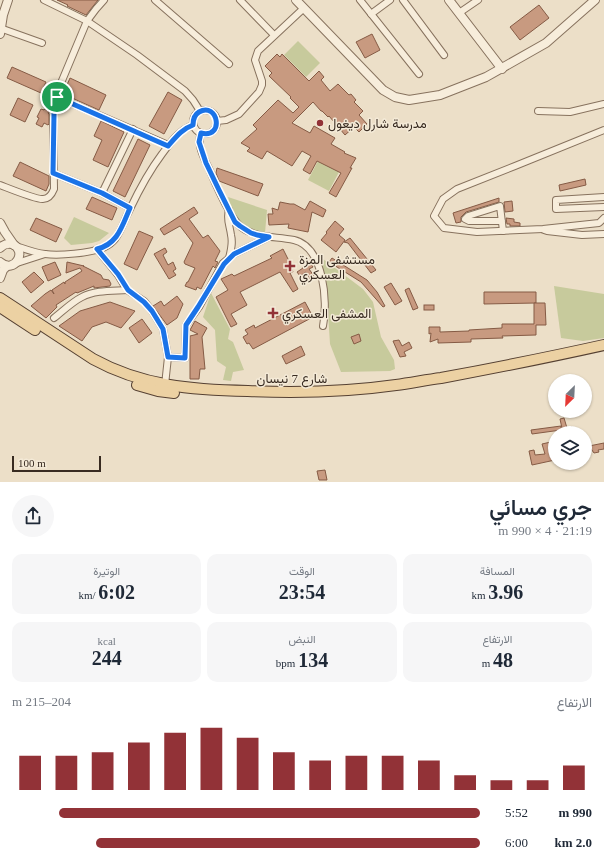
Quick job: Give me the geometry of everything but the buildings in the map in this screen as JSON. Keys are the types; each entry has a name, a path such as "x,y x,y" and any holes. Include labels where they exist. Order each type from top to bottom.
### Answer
{"main road":[{"name":"شارع 7 نيسان","path":"0,298 103,365 130,376 165,385 211,390 287,392 365,389 483,370 604,345"},
{"name":"شارع 7 نيسان","path":"0,307 89,364 111,376 158,391 188,395 287,399 365,396 482,377 604,352"}],"street":[{"path":"8,0 0,30 42,43"},
{"path":"44,0 87,21 137,55 185,91 200,111"},
{"path":"0,185 39,199 44,199 51,196 53,191 54,114 57,97 61,83 87,21 104,0"},
{"path":"154,0 229,64"},
{"path":"240,0 274,35"},
{"path":"296,0 383,90 395,97 409,100 440,95 502,69 546,43 595,0"},
{"path":"360,0 419,74"},
{"path":"371,14 390,0"},
{"path":"403,0 444,55"},
{"path":"449,0 502,69"},
{"path":"458,13 478,0"},
{"path":"217,121 226,120 239,114 259,92 262,82 256,64 258,51 304,8"},
{"path":"57,97 133,129 168,146"},
{"path":"538,111 570,112 604,104"},
{"path":"204,110 211,112 217,121 215,128 211,133 201,133 195,129 193,125 193,118 197,113 204,110"},
{"path":"7,264 45,254 76,253 107,246 115,238 153,168 168,146 180,132 193,125"},
{"path":"102,193 133,129"},
{"path":"604,130 522,164 457,188 443,199 434,216 444,228 477,232 543,229 599,223 604,218"},
{"path":"201,133 199,139 200,146 235,222 245,230 257,235 298,242 306,246 311,252 324,286 325,313 323,326"},
{"path":"53,173 102,193 130,208"},
{"path":"604,197 556,200 556,209 604,207"},
{"path":"502,221 469,221 466,219 468,216 500,206 502,221 503,231"},
{"path":"229,210 228,220 232,240 229,258"},
{"path":"0,220 0,224 4,232 19,252 19,259 7,264 0,278"},
{"path":"543,229 547,232 582,236 604,234"},
{"path":"168,357 185,358 186,325 221,267 229,258 238,252 269,237"},
{"path":"0,248 5,244 8,244 45,254"},
{"path":"97,249 118,274 128,290 144,302 152,311 163,329 168,357 165,385"},
{"path":"54,318 83,296 95,292 128,290"}],"green space":[{"path":"298,41 320,63 306,77 284,55"},
{"path":"318,161 339,172 329,191 308,180"},
{"path":"228,197 267,210 265,233 256,232 242,225 233,214"},
{"path":"74,217 109,233 99,241 71,245 64,238"},
{"path":"315,253 363,289 373,302 381,337 394,360 395,369 390,371 341,372 330,344 326,280"},
{"path":"554,286 604,294 604,338 583,341 561,338"},
{"path":"211,293 230,329 228,339 233,342 244,370 233,372 231,381 223,380 226,367 217,361 215,330 203,317"}],"place":[{"name":"مدرسة شارل ديغول","path":"320,123"},
{"name":"مستشفى المزة العسكري","path":"290,266"},
{"name":"المشفى العسكري","path":"273,313"}],"route":[{"path":"57,97 133,129 168,146 180,132 193,125 193,118 200,111 207,110 214,114 216,118 217,121 215,128 211,133 201,133 200,136 199,142 206,163 235,222 251,233 263,237 269,237 234,254 221,267 186,325 185,358 168,357 163,329 152,311 144,302 128,290 118,274 97,249 107,246 112,242 130,208 102,193 53,173 54,108 57,97"}]}
